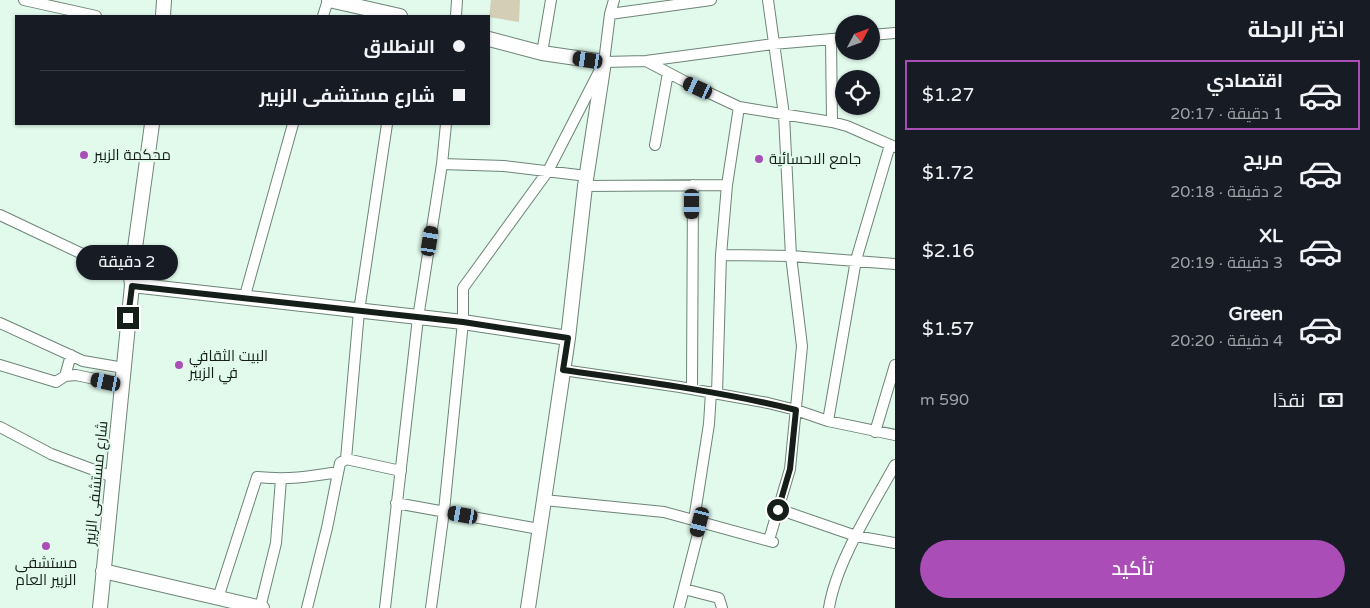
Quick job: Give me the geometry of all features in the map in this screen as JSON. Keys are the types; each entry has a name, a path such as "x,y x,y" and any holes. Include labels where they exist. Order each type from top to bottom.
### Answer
{"street":[{"path":"24,0 92,15"},
{"path":"163,15 164,0"},
{"path":"323,15 328,0 374,5 398,15"},
{"path":"456,15 458,0"},
{"path":"542,53 551,0"},
{"path":"528,608 568,338 586,181 610,14 614,0"},
{"path":"610,14 711,0"},
{"path":"544,500 664,512 771,541 790,469 802,346 791,256 784,115 768,0"},
{"path":"880,34 895,33"},
{"path":"490,39 542,53 604,62 646,61 773,44 835,39"},
{"path":"830,39 832,122"},
{"path":"646,61 739,107 832,122 847,126 893,146 856,260 828,421"},
{"path":"431,608 444,512 463,322 463,288 548,171 604,62"},
{"path":"655,145 668,73"},
{"path":"679,608 697,521 708,424 714,393 721,255 727,184 739,107"},
{"name":"شارع مستشفى الزبير","path":"100,608 131,281 152,125"},
{"path":"244,299 293,125"},
{"path":"306,608 327,528 340,463 346,458 359,311 387,125"},
{"path":"385,608 418,318 442,164 446,125"},
{"path":"442,164 504,166 548,171 586,181 692,185 727,184"},
{"path":"692,185 692,389"},
{"path":"0,216 131,281 244,299 463,322 568,338"},
{"path":"721,255 791,256 895,264"},
{"path":"0,323 83,361 124,368"},
{"path":"65,376 71,355"},
{"path":"0,365 56,382 65,376 76,375 122,385"},
{"path":"875,432 895,366"},
{"path":"563,370 714,393 796,410 828,421 895,435"},
{"path":"0,427 51,454 113,476"},
{"path":"346,458 401,471"},
{"path":"829,608 832,591 856,536 895,465"},
{"path":"218,598 257,476 281,479 338,472"},
{"path":"104,571 261,608 276,543 281,479"},
{"path":"396,503 539,529"},
{"path":"778,510 856,536 895,543"},
{"path":"684,589 719,598 722,608"}],"shaded area":[{"path":"491,0 520,0 519,22 490,17"}],"place":[{"name":"محكمة الزبير","path":"84,155"},
{"name":"جامع الاحسائية","path":"759,159"},
{"name":"البيت الثقافي في الزبير","path":"179,365"},
{"name":"مستشفى الزبير العام","path":"46,546"}],"route":[{"path":"128,318 132,286 463,322 568,338 563,370 680,387 796,410 790,469 778,510"}]}
